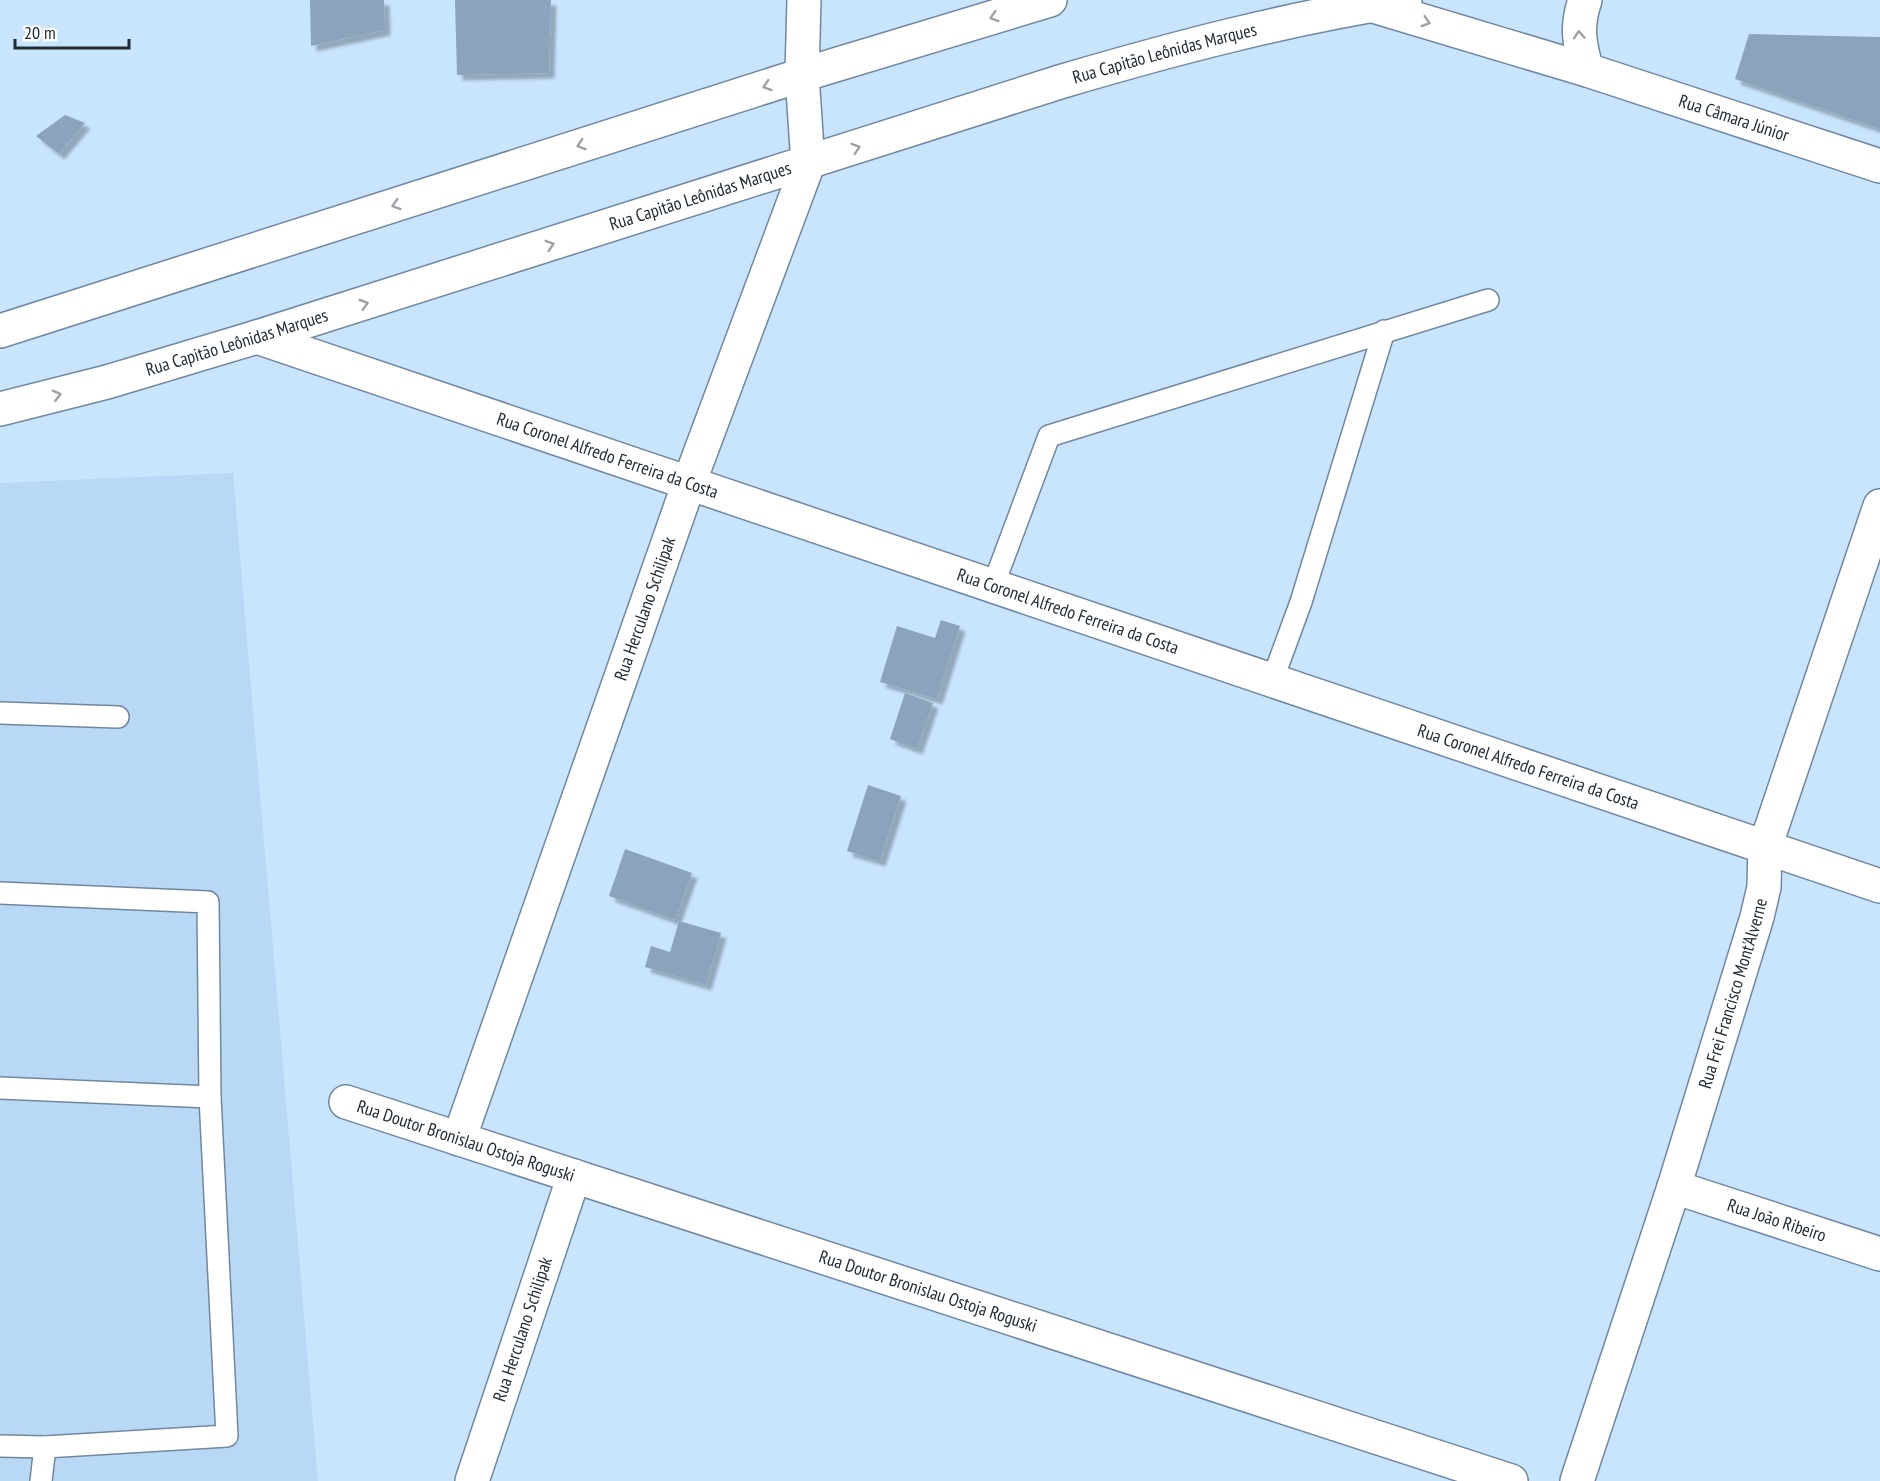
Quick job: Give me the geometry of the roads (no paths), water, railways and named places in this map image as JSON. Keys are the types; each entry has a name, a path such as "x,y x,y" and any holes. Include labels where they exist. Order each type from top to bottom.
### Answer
{"street":[{"name":"Rua Herculano Schilipak","path":"459,1139 689,483 808,164 802,75 804,0"},
{"path":"0,331 802,75 1050,0"},
{"name":"Rua Capitão Leônidas Marques","path":"0,409 107,382 257,337 1164,51 1275,24 1405,0"},
{"path":"1585,0 1578,20 1578,42 1587,70"},
{"name":"Rua Câmara Júnior","path":"1370,5 1587,70 1880,166"},
{"name":"Rua Coronel Alfredo Ferreira da Costa","path":"257,337 1880,886"},
{"name":"Rua Frei Francisco Mont'Alverne","path":"1577,1481 1674,1187 1757,917 1764,887 1765,847 1880,506"},
{"name":"Rua Doutor Bronislau Ostoja Roguski","path":"346,1102 1511,1481"},
{"name":"Rua Herculano Schilipak","path":"472,1481 574,1176"},
{"name":"Rua João Ribeiro","path":"1674,1187 1880,1254"}],"lane":[{"path":"993,586 1048,436 1488,300"},
{"path":"1272,681 1301,602 1384,331"},
{"path":"0,713 118,717"},
{"path":"0,893 208,902 210,1097 227,1436 45,1447 0,1446"},
{"path":"0,1088 210,1097"},
{"path":"41,1481 45,1447"}]}
